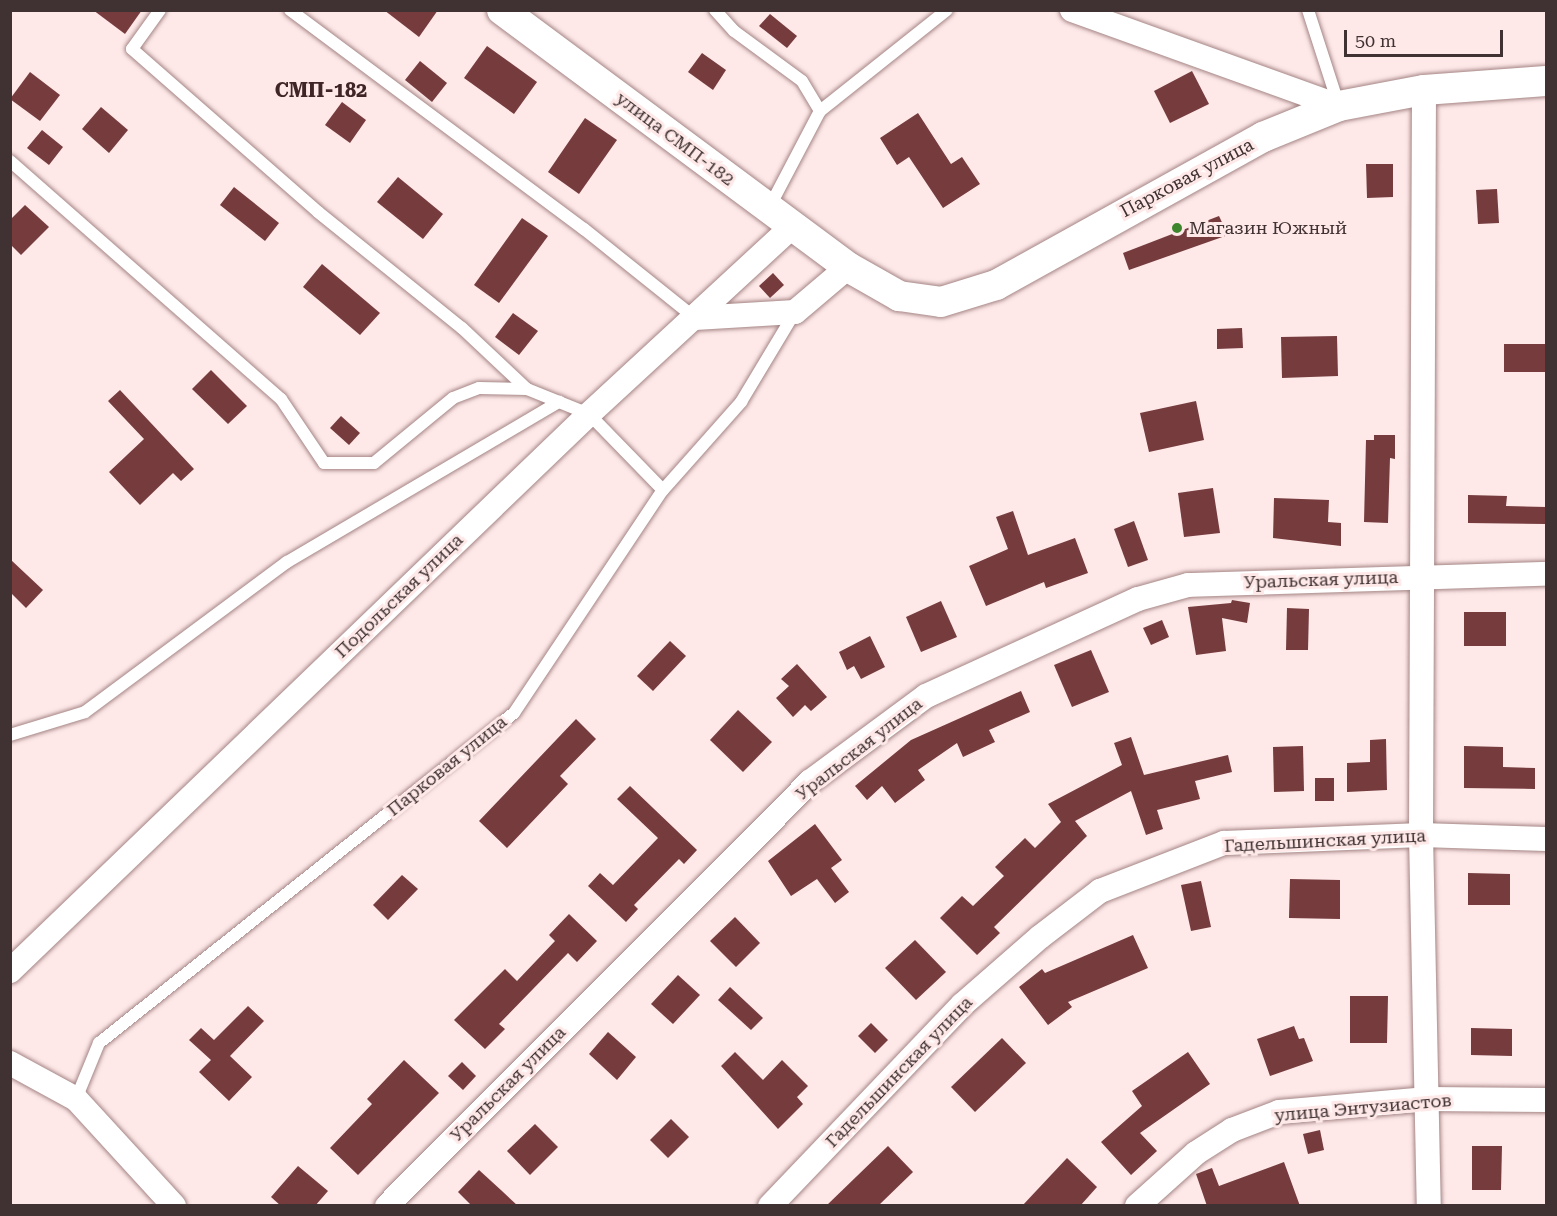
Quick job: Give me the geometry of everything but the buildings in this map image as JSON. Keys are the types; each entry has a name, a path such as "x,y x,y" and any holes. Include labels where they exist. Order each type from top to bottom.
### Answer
{"street":[{"name":"улица СМП-182","path":"502,10 848,267"},
{"path":"1072,10 1339,106"},
{"name":"Парковая улица","path":"848,267 899,296 941,302 996,285 1263,137 1339,106 1424,90 1546,81"},
{"path":"1424,90 1424,576 1421,836 1429,1206"},
{"name":"Подольская улица","path":"10,971 589,414 792,226"},
{"path":"695,318 795,312 848,267"},
{"name":"Уральская улица","path":"387,1206 811,782 926,696 1138,599 1188,585 1546,574"},
{"name":"Гадельшинская улица","path":"770,1206 962,1005 1040,937 1100,891 1224,843 1421,836 1546,839"},
{"path":"10,1063 76,1099 174,1206"},
{"name":"улица Энтузиастов","path":"1137,1206 1196,1153 1232,1130 1278,1112 1427,1099 1546,1100"}],"lane":[{"path":"160,10 132,49 318,212 462,328 527,389"},
{"path":"290,10 584,229 695,318"},
{"path":"715,10 734,31 802,81 820,111"},
{"path":"769,209 820,111 947,10"},
{"path":"1308,10 1339,106"},
{"path":"10,161 128,260 282,399 324,463 374,464 453,398 479,388 527,389 589,414 663,490"},
{"name":"Парковая улица","path":"76,1099 99,1044 514,712 663,490 741,402 795,312"},
{"path":"10,735 85,712 287,562 559,402"}],"place":[{"name":"Магазин Южный","path":"1177,228"}],"district":[{"name":"СМП-182","path":"321,90"}]}
